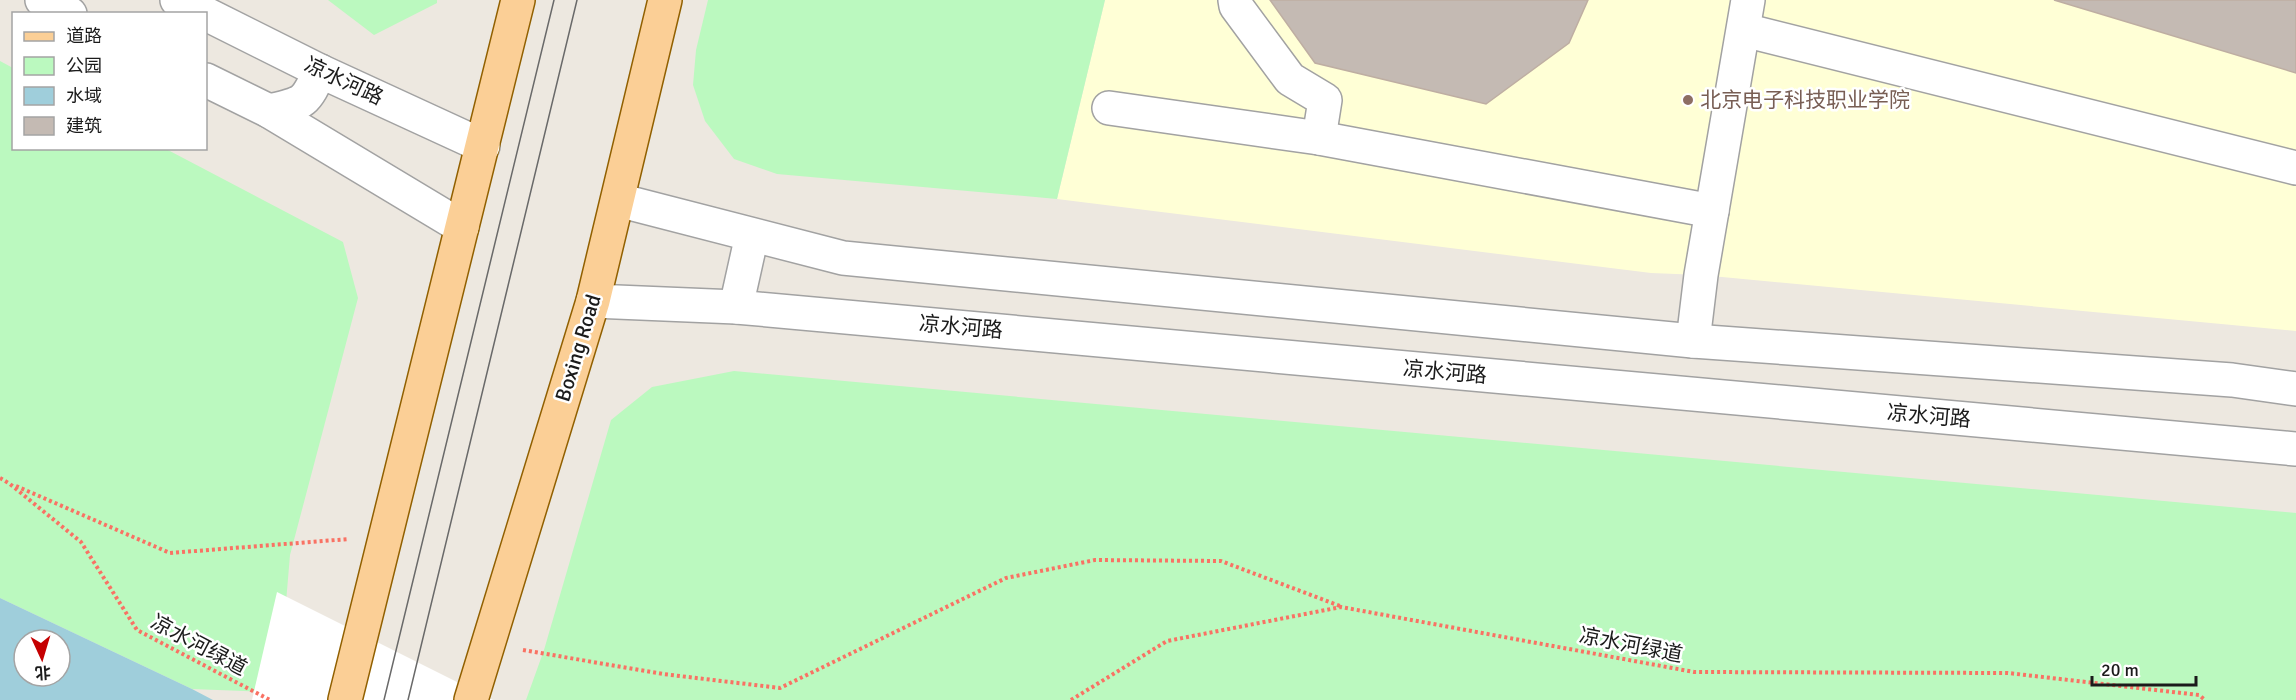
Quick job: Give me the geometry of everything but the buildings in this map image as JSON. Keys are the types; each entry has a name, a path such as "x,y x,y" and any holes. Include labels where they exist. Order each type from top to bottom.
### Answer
{"main road":[{"path":"345,700 518,0"},
{"name":"Boxing Road","path":"472,695 593,301 665,0"}],"street":[{"path":"42,0 65,12"},
{"name":"凉水河路","path":"177,0 201,12"},
{"path":"1235,0 1236,6 1290,79 1325,100 1318,138"},
{"name":"凉水河路","path":"207,15 320,71 483,146"},
{"path":"1693,341 1701,275 1746,15 2296,168"},
{"path":"269,111 296,105 309,95 320,71"},
{"path":"207,80 269,111 462,227"},
{"path":"1109,108 1318,138 1712,211"},
{"path":"618,200 843,258 1693,341 2232,380 2296,389"},
{"path":"736,307 752,235"},
{"name":"凉水河路","path":"593,301 736,307 2296,449"}],"path":[{"name":"凉水河绿道","path":"0,478 81,542 137,630 270,700"},
{"path":"9,484 170,553 349,539"},
{"path":"519,649 663,674 780,688 1005,578 1095,560 1221,561 1341,607"},
{"name":"凉水河绿道","path":"1071,700 1167,641 1341,607 1694,672 2008,673 2199,695 2205,700"}],"shaded area":[{"name":"北京电子科技职业学院","path":"1105,0 2296,0 2296,331 1701,275 1651,273 1057,199"}],"green space":[{"path":"328,0 437,0 437,3 374,35"},
{"path":"708,0 1105,0 1057,199 777,174 734,159 705,121 693,85 696,50"},
{"path":"0,61 12,67 12,150 168,150 343,242 358,298 290,555 282,650 272,692 192,689 72,632 72,628 63,628 0,598"},
{"path":"734,371 2296,513 2296,700 526,700 544,650 611,420 652,387"}],"water":[{"path":"0,598 63,628 12,628 12,688 72,688 72,632 213,700 0,700"}],"pier":[{"path":"277,592 493,700 252,700"}],"tram line":[{"path":"384,700 554,0"},
{"path":"408,700 577,0"}],"place":[{"name":"北京电子科技职业学院","path":"1688,100"}]}
